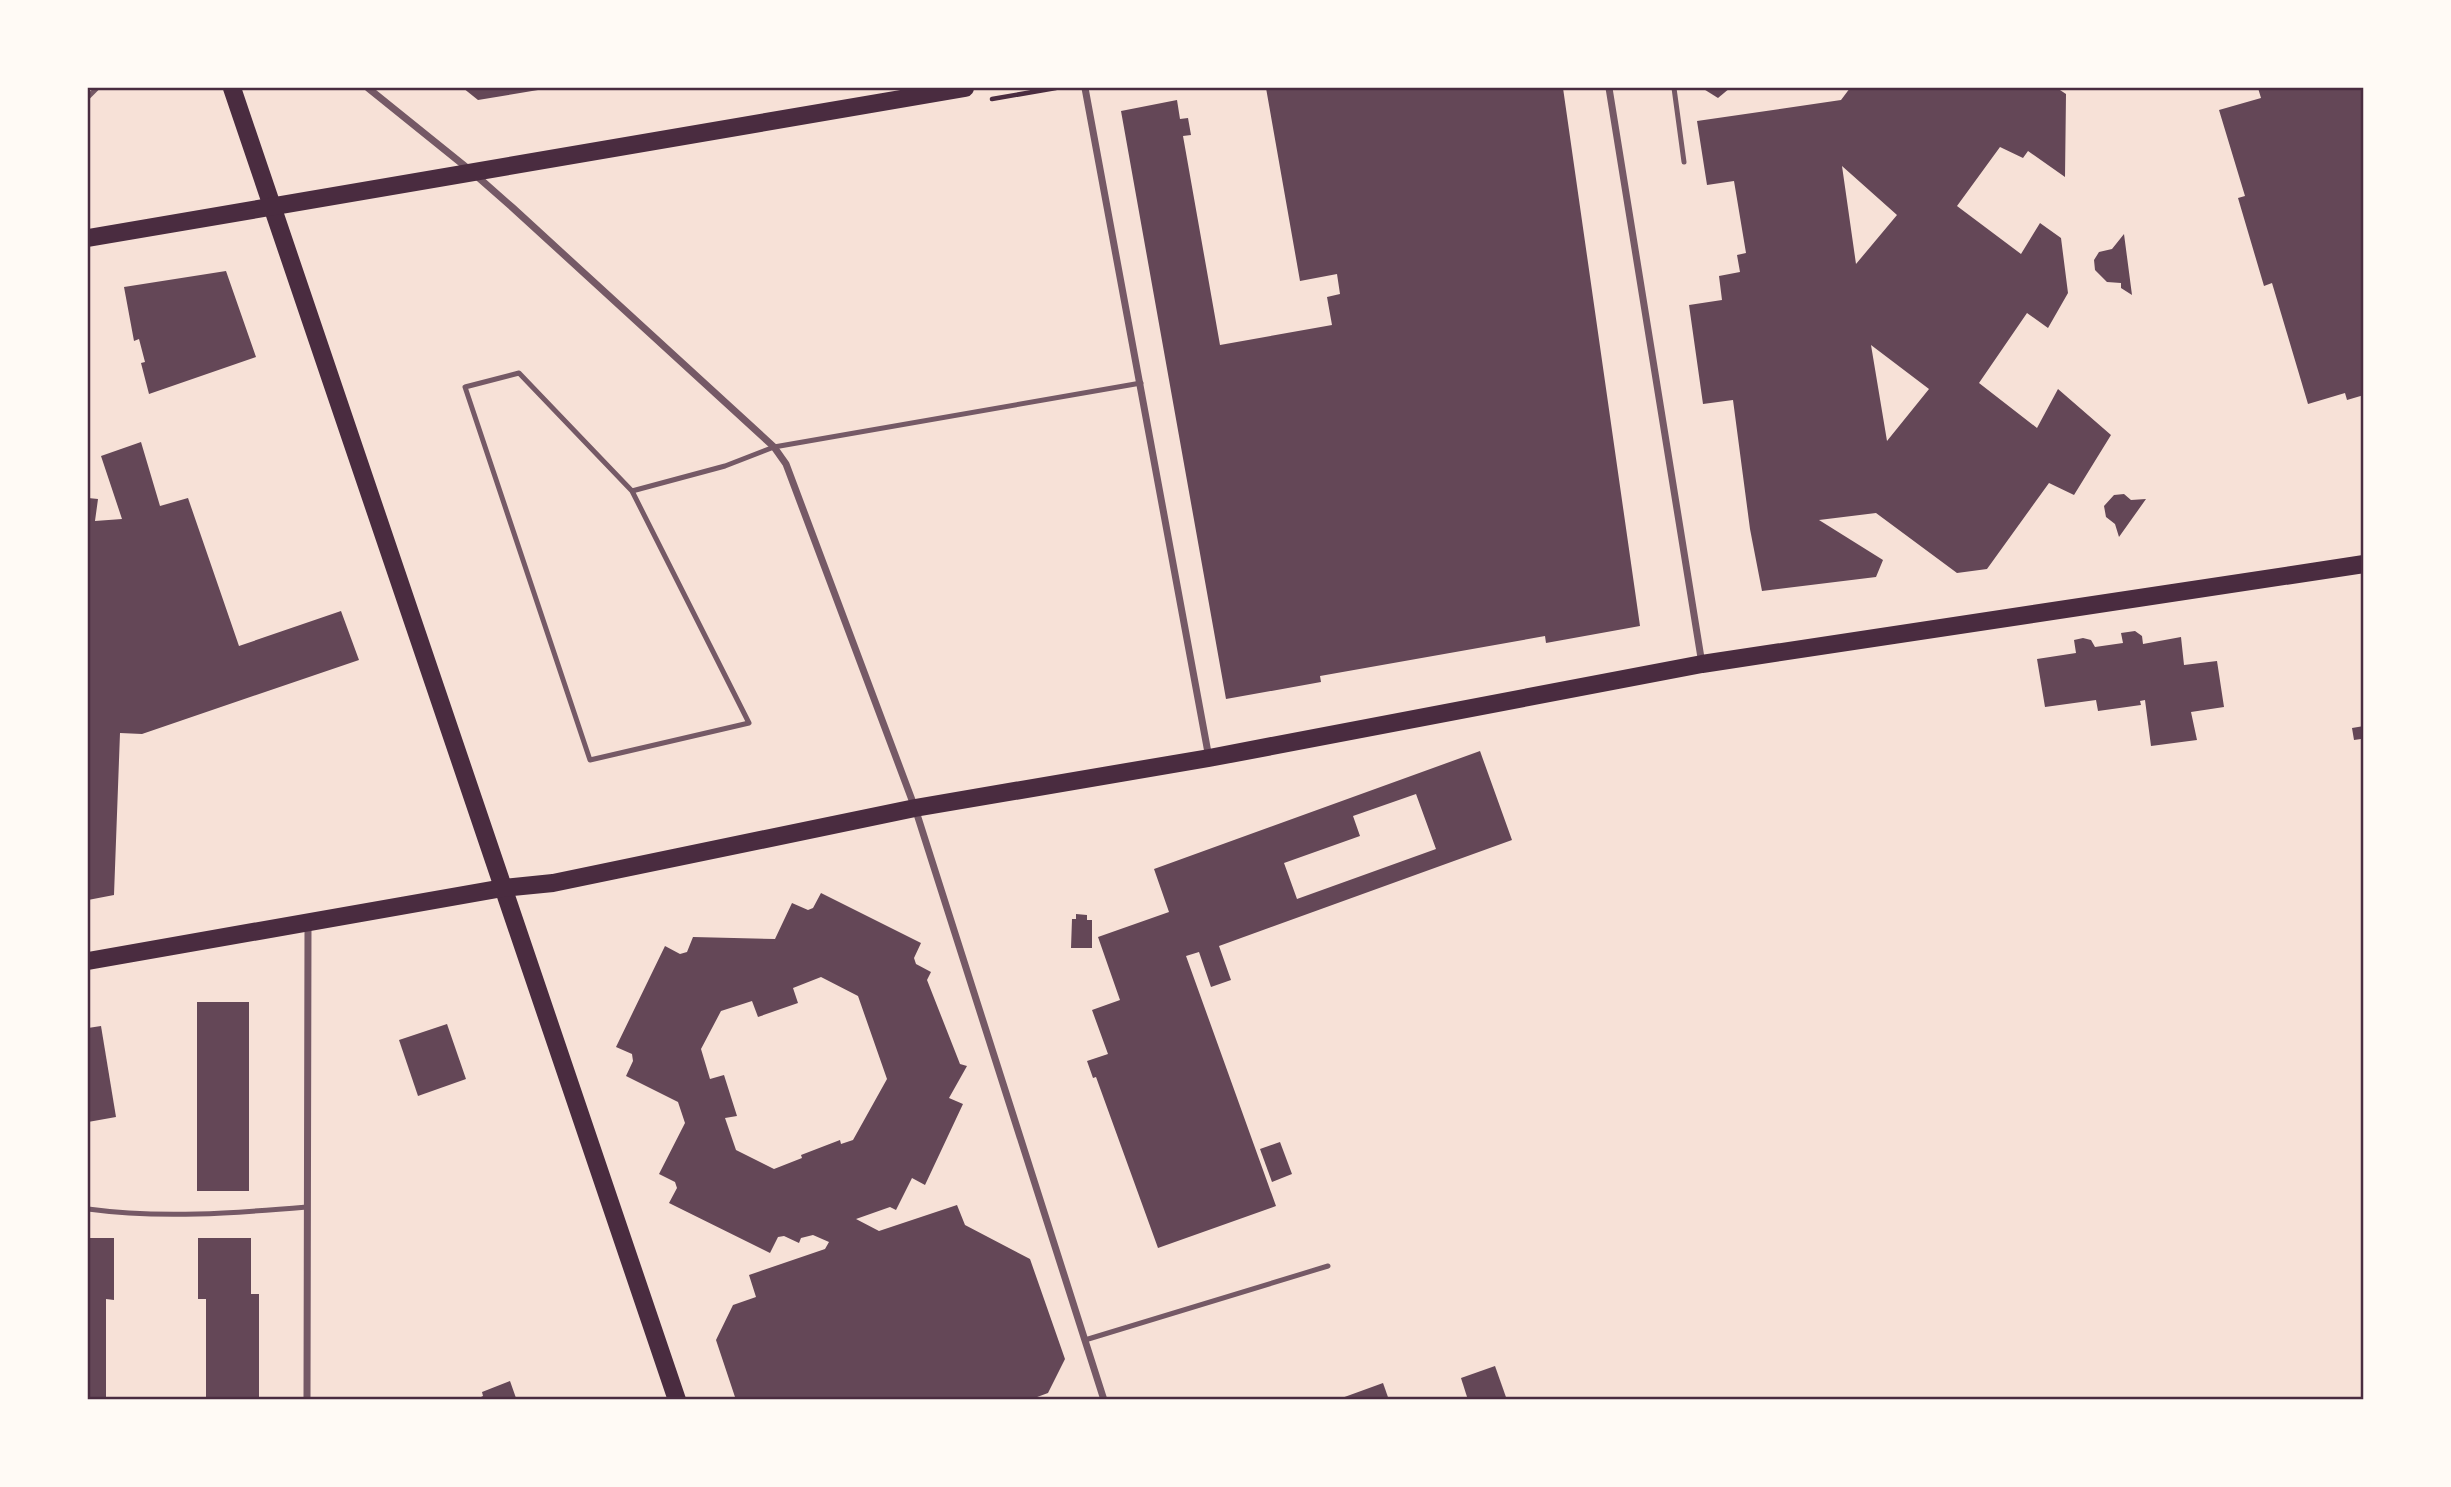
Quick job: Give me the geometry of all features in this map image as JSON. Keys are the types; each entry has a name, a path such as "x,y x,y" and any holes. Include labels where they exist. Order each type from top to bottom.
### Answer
{"main road":[{"path":"232,88 677,1399"},
{"path":"88,238 965,88"},
{"path":"88,961 503,888 553,883 915,807 1209,758 1702,664 2364,564"}],"street":[{"path":"368,88 471,171 774,447 786,464 915,807 1104,1399"},
{"path":"1085,88 1209,758"},
{"path":"1609,88 1702,664"},
{"path":"307,1399 308,922"}],"lane":[{"path":"88,97 97,88"},
{"path":"1674,88 1684,162"},
{"path":"519,373 632,491 749,723 590,760 465,387 519,373"},
{"path":"632,491 725,466 774,447 1140,383"},
{"path":"88,1209 210,1215 307,1207"},
{"path":"1085,1340 1328,1266"}],"building":[{"path":"463,88 544,88 544,89 478,100"},
{"path":"1266,88 1563,88 1640,626 1546,643 1545,636 1320,676 1321,682 1226,699 1121,111 1177,100 1180,119 1188,118 1191,135 1183,136 1220,345 1332,325 1327,297 1340,294 1337,274 1300,281"},
{"path":"1702,88 1730,88 1718,98"},
{"path":"1850,88 2057,88 2066,94 2065,177 2028,151 2023,158 2000,147 1957,206 2021,254 2040,223 2061,238 2068,293 2048,328 2027,313 1979,383 2037,428 2058,389 2111,435 2074,495 2049,483 1987,569 1957,573 1876,513 1819,520 1883,560 1876,577 1762,591 1750,529 1733,400 1703,404 1689,305 1722,300 1719,276 1740,272 1737,255 1746,253 1734,181 1707,185 1697,121 1841,100","holes":["1842,166 1897,215 1856,264","1871,345 1929,389 1887,441"]},
{"path":"2258,88 2364,88 2364,395 2347,400 2345,393 2308,404 2272,283 2264,286 2238,198 2245,196 2219,110 2261,98"},
{"path":"2124,234 2132,295 2121,288 2121,283 2107,282 2095,270 2094,260 2099,252 2112,249"},
{"path":"226,271 256,357 149,394 141,363 145,362 139,339 134,341 124,287"},
{"path":"141,442 160,506 188,498 239,646 341,611 359,660 142,734 120,733 114,895 88,900 88,498 98,499 95,521 122,519 101,456"},
{"path":"2124,494 2131,500 2146,499 2119,537 2115,524 2106,517 2104,506 2114,495"},
{"path":"2135,631 2142,636 2143,644 2181,637 2184,665 2217,661 2224,707 2191,712 2197,740 2151,746 2145,700 2140,701 2141,705 2098,711 2096,700 2045,707 2037,659 2076,653 2074,640 2083,638 2091,640 2095,647 2123,643 2121,633"},
{"path":"2364,726 2363,745 2361,739 2354,740 2352,728"},
{"path":"1480,751 1512,840 1219,946 1231,980 1211,987 1199,952 1186,956 1276,1206 1158,1248 1096,1077 1093,1078 1087,1061 1108,1054 1092,1010 1120,1000 1098,937 1169,912 1154,869","holes":["1416,794 1436,849 1297,899 1284,863 1360,836 1353,816"]},
{"path":"821,893 921,943 914,958 916,964 931,972 927,980 960,1064 967,1066 949,1098 963,1104 925,1185 912,1178 896,1210 890,1207 856,1219 879,1231 957,1205 965,1225 1030,1259 1065,1359 1048,1393 1029,1400 736,1400 716,1340 733,1305 756,1297 749,1275 825,1249 829,1242 813,1235 801,1238 799,1243 784,1236 778,1237 770,1253 669,1203 677,1188 675,1182 659,1174 685,1123 678,1102 626,1076 633,1061 632,1054 616,1047 665,946 680,954 687,952 693,937 775,939 792,903 808,910 813,908","holes":["821,977 858,996 887,1079 853,1140 841,1144 840,1140 774,1169 736,1150 725,1118 737,1116 724,1075 710,1079 701,1049 721,1011 752,1001 758,1017 798,1003 793,988"]},
{"path":"1076,914 1087,915 1087,920 1092,920 1092,948 1071,948 1072,919 1076,919"},
{"path":"197,1002 249,1002 249,1191 197,1191"},
{"path":"447,1024 466,1079 418,1096 399,1040"},
{"path":"101,1026 116,1117 88,1122 88,1028"},
{"path":"1280,1142 1292,1174 1272,1182 1260,1149"},
{"path":"88,1238 114,1238 114,1300 106,1299 106,1400 88,1400"},
{"path":"198,1238 251,1238 251,1294 259,1294 259,1400 206,1400 206,1299 198,1299"},
{"path":"1495,1366 1507,1400 1468,1400 1461,1378"},
{"path":"510,1381 516,1398 475,1400 483,1396 482,1392"},
{"path":"1383,1383 1389,1400 1339,1400 1339,1399"}]}
